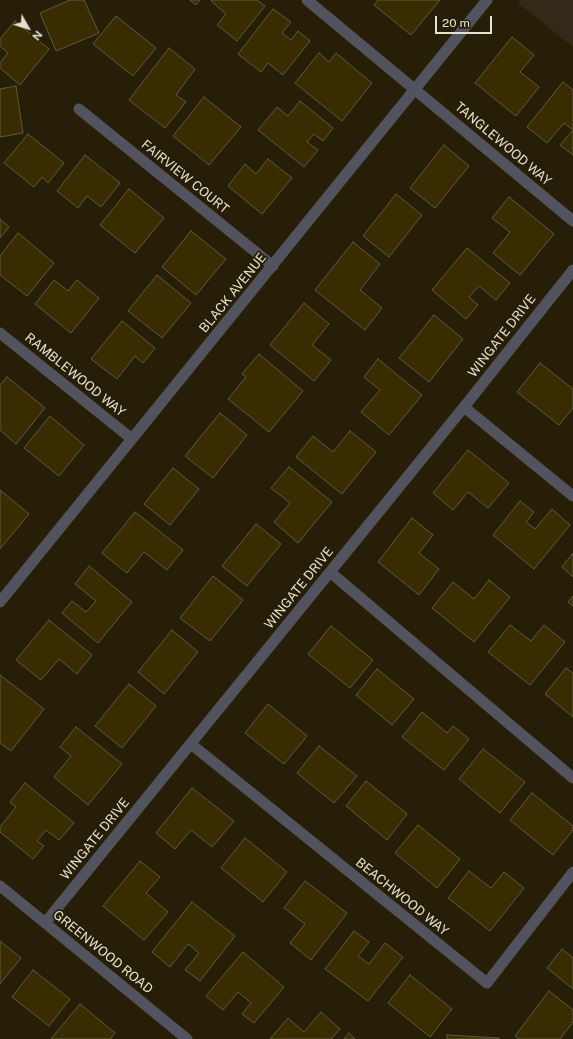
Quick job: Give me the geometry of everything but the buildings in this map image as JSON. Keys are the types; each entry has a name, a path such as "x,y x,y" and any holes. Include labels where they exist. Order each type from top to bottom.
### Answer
{"street":[{"name":"TANGLEWOOD WAY","path":"307,0 573,221"},
{"name":"BLACK AVENUE","path":"0,601 273,266 414,88 487,0"},
{"name":"FAIRVIEW COURT","path":"79,109 273,266"},
{"name":"WINGATE DRIVE","path":"45,922 464,407 573,270"},
{"name":"RAMBLEWOOD WAY","path":"0,332 132,439"},
{"path":"464,407 573,496"},
{"path":"330,572 573,778"},
{"name":"BEACHWOOD WAY","path":"191,744 487,983 573,872"},
{"name":"GREENWOOD ROAD","path":"0,886 187,1039"}],"shaded area":[{"path":"520,0 573,0 573,47 518,3"}]}
